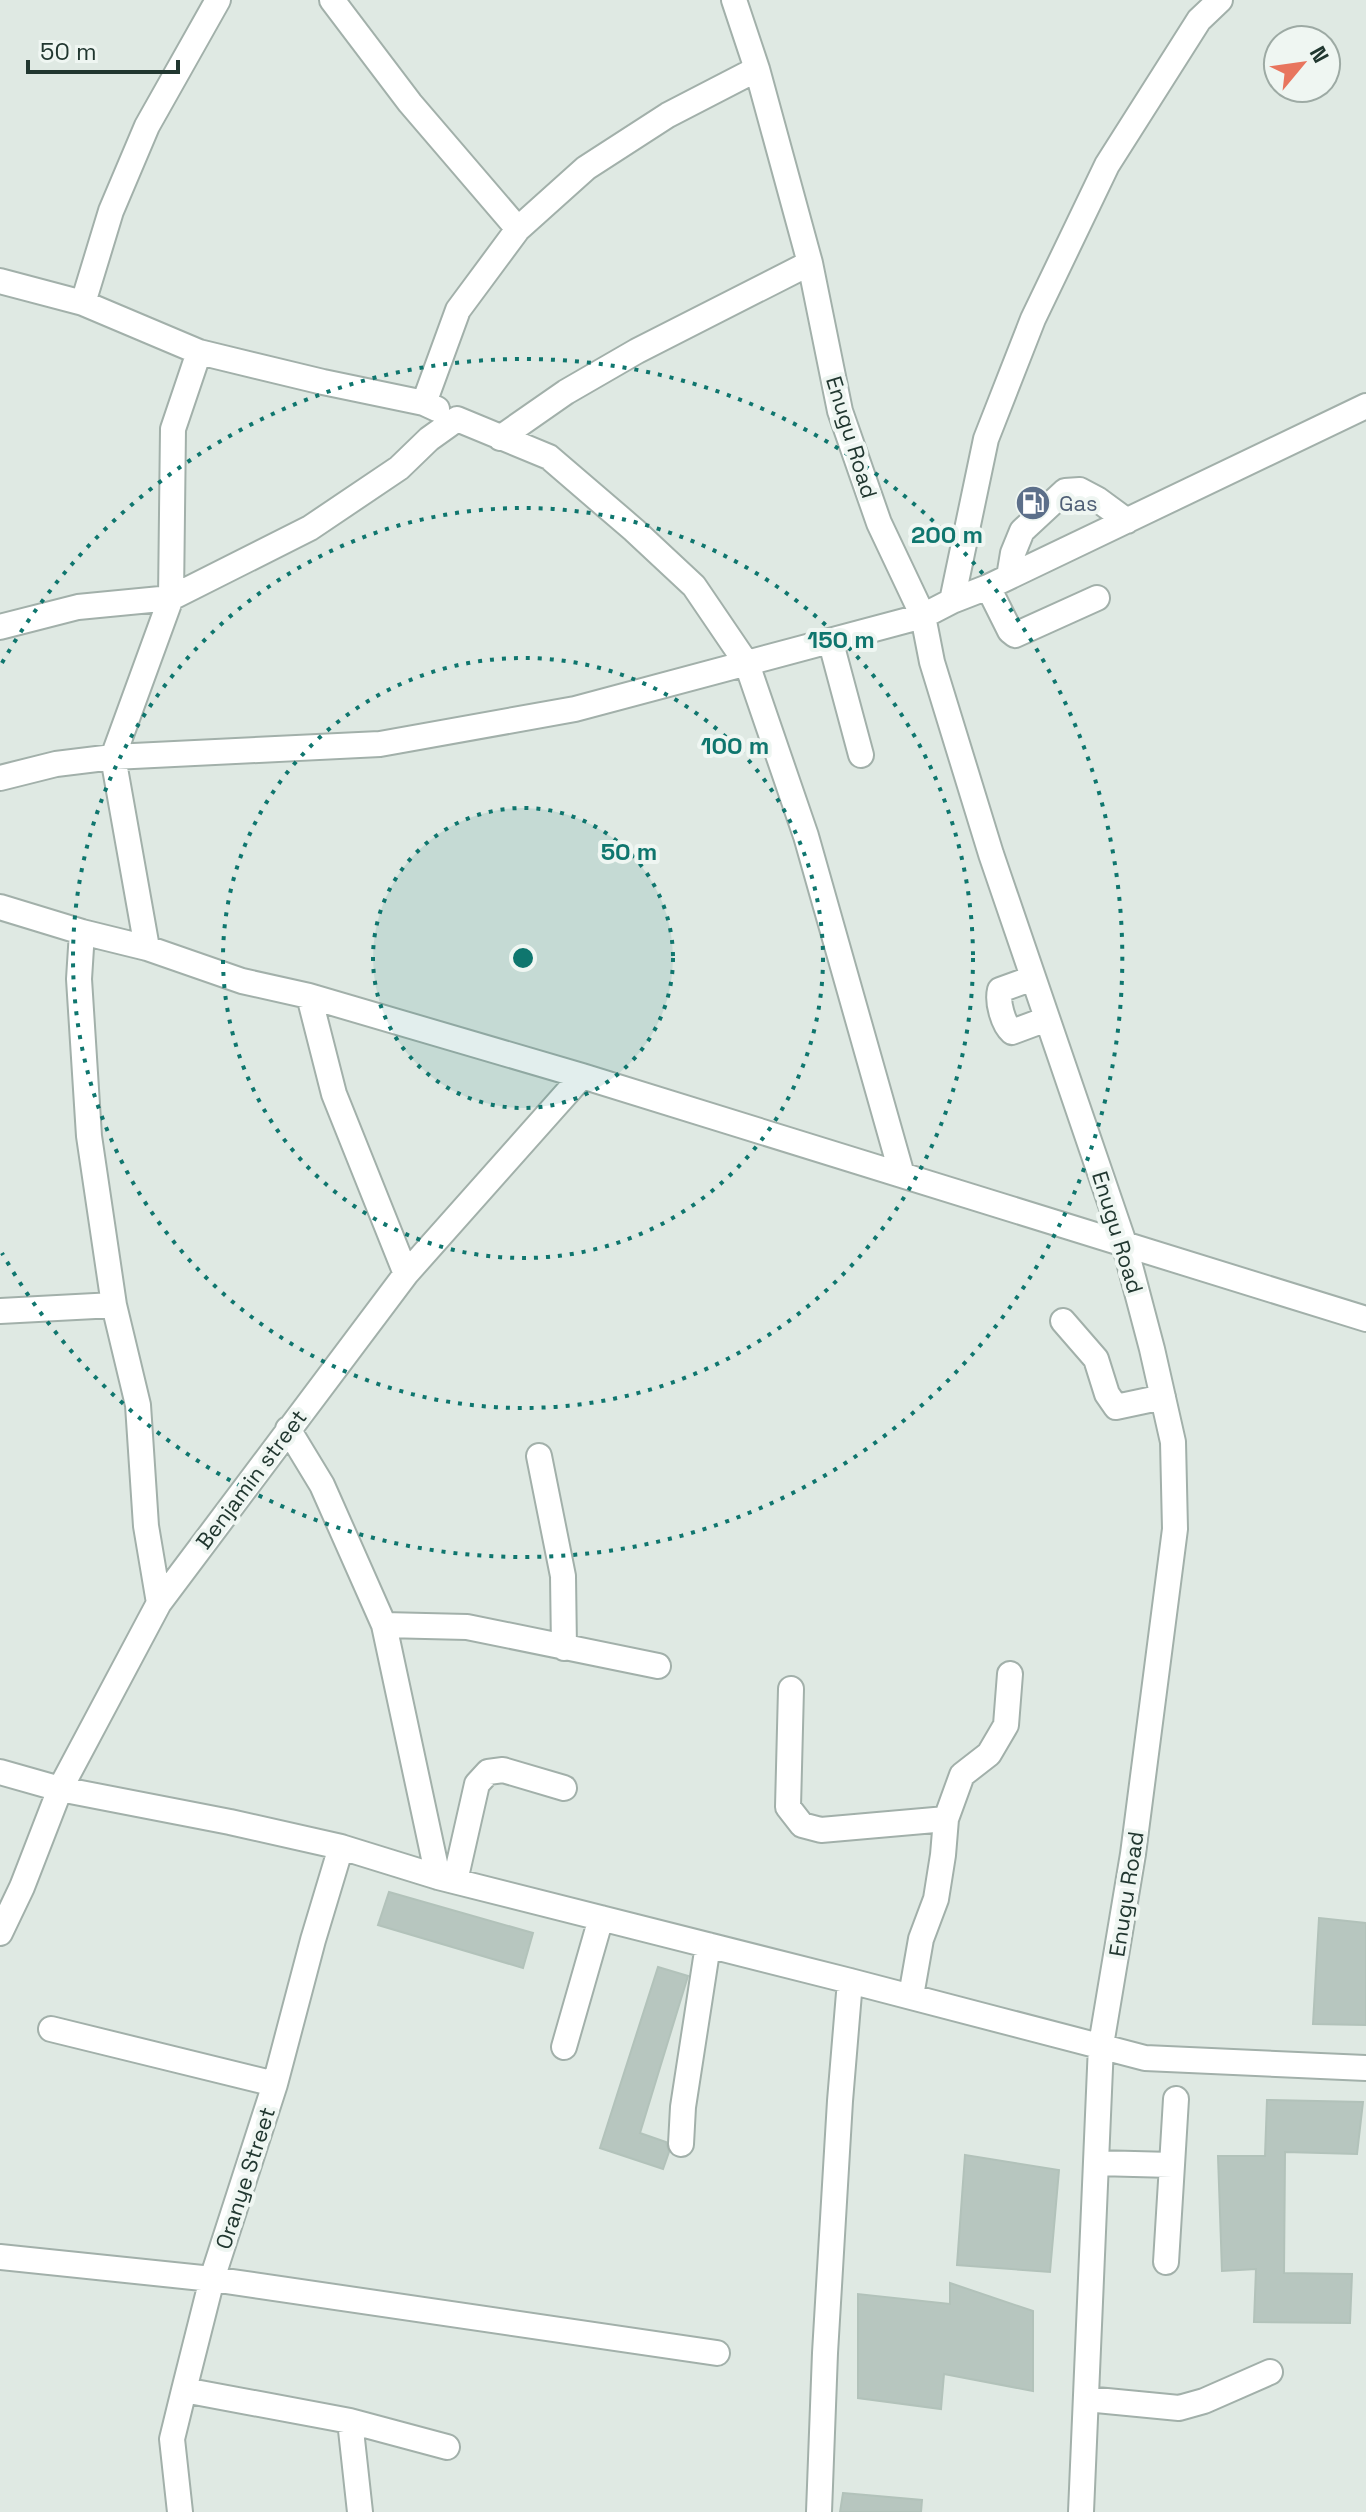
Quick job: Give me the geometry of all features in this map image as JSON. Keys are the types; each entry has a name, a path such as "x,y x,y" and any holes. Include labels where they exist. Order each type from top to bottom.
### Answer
{"street":[{"path":"83,303 111,211 147,126 218,0"},
{"path":"332,0 410,103 518,229"},
{"name":"Enugu Road","path":"734,0 757,69 810,263 840,411 879,523 923,616 932,662 1033,978 1124,1243 1173,1442 1175,1529 1133,1854 1101,2045 1081,2512"},
{"path":"952,601 986,439 1033,319 1107,165 1192,10 1220,0"},
{"path":"424,403 458,310 518,229 586,168 668,115 757,69"},
{"path":"500,438 566,392 637,351 810,263"},
{"path":"0,281 83,303 199,352 424,403 549,457 694,586 747,664 806,836 902,1175"},
{"path":"147,948 113,757 171,598 173,429 199,352"},
{"path":"0,778 56,764 113,757 380,744 575,709 831,643 923,616 1366,406"},
{"path":"0,627 78,607 171,598 310,528 399,468 429,439 457,419"},
{"path":"1097,598 1015,635 1010,631 999,582 1022,531 1065,491 1080,490 1127,521"},
{"path":"831,643 861,755"},
{"path":"0,907 147,948 242,981 309,996 582,1076 1366,1319"},
{"path":"82,932 79,979 89,1136 114,1305 138,1405 146,1526 159,1603"},
{"path":"1033,978 1000,990 1006,1024 1012,1032 1047,1019"},
{"path":"309,996 334,1094 406,1274"},
{"name":"Benjamin street","path":"0,1933 22,1887 60,1789 159,1603 406,1274 582,1076"},
{"path":"0,1311 114,1305"},
{"path":"1063,1321 1096,1359 1107,1394 1116,1407 1163,1397"},
{"path":"288,1429 322,1485 384,1625 446,1879"},
{"path":"539,1456 563,1576 564,1648"},
{"path":"384,1625 467,1627 658,1666"},
{"path":"911,1996 921,1939 936,1899 946,1819 962,1775 989,1754 1006,1725 1010,1674"},
{"path":"791,1689 788,1807 802,1825 821,1830 946,1819"},
{"path":"446,1879 477,1784 488,1772 503,1770 564,1788"},
{"path":"0,1772 60,1789 341,1847 446,1879 1145,2058 1366,2068"},
{"name":"Oranye Street","path":"180,2512 172,2439 212,2279 275,2084 341,1847"},
{"path":"564,2047 601,1918"},
{"path":"681,2144 683,2107 708,1945"},
{"path":"819,2512 825,2353 850,1981"},
{"path":"51,2029 275,2084"},
{"path":"1166,2262 1176,2099"},
{"path":"1096,2163 1172,2165"},
{"path":"0,2257 212,2279 717,2353"},
{"path":"1086,2399 1179,2408 1204,2401 1270,2372"},
{"path":"184,2390 350,2421 447,2447"},
{"path":"350,2421 360,2512"}],"building":[{"path":"389,1892 533,1933 523,1968 378,1925"},
{"path":"1319,1918 1366,1923 1366,2025 1313,2024"},
{"path":"658,1967 688,1976 640,2133 666,2142 669,2152 663,2169 600,2148"},
{"path":"1267,2100 1363,2102 1357,2154 1285,2152 1284,2273 1352,2274 1350,2323 1254,2322 1256,2269 1222,2271 1218,2156 1265,2156"},
{"path":"965,2155 1059,2170 1050,2272 957,2265"},
{"path":"950,2283 1033,2311 1033,2391 944,2374 941,2409 858,2398 858,2294 950,2304"},
{"path":"843,2493 922,2500 921,2512 840,2512"}],"place":[{"name":"Gas","path":"1033,503"}]}
